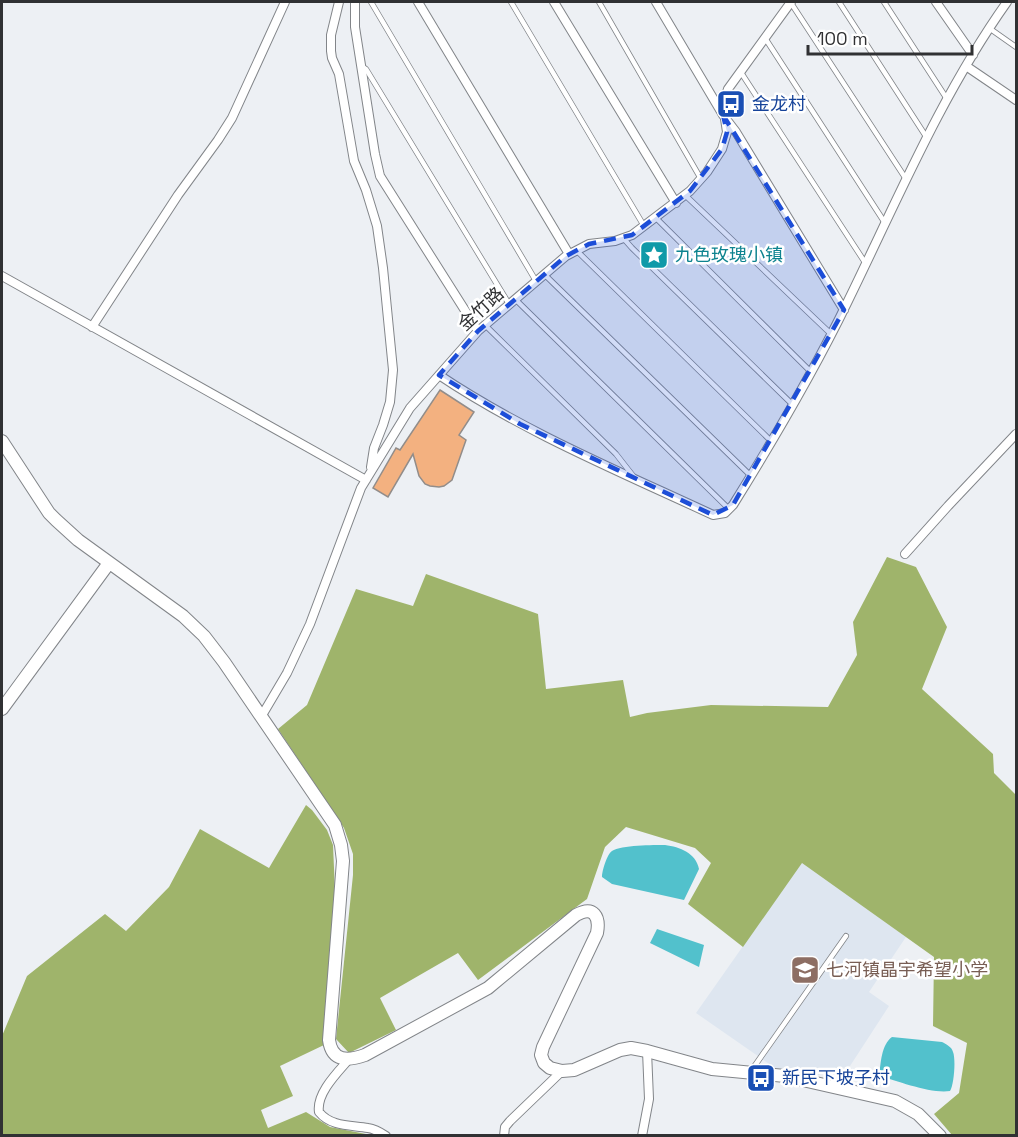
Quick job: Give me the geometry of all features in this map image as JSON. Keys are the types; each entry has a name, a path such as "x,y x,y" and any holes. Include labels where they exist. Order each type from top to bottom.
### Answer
{"main road":[{"path":"2,441 56,520 78,540 183,616 199,631 214,649 335,825 343,861 328,1040 334,1055 342,1058 365,1055 488,988 576,915 587,911 597,917 599,925 542,1052 544,1063 550,1068 562,1071 574,1070 620,1050 631,1048 712,1069 785,1076 895,1101 918,1114 940,1136"},
{"path":"2,710 110,563"}],"street":[{"path":"92,327 178,195 228,124 285,2"},
{"path":"2,276 368,477 374,448 390,402 393,370 384,268 377,226 354,161 339,74 331,51 331,34 339,2"},
{"path":"356,2 355,27 380,176 482,328"},
{"path":"418,2 572,252"},
{"path":"554,2 676,203"},
{"path":"656,2 844,310"},
{"name":"金竹路","path":"261,717 298,650 361,488 410,408 482,328 544,274 572,252 589,244 632,235 676,203 701,178 718,157 725,141 727,132 723,115 725,97 740,71 791,2"},
{"path":"936,2 973,55"},
{"path":"439,375 520,424 713,515 721,514 729,509 812,372 947,99 1007,2"},
{"path":"966,66 1017,100"},
{"path":"905,554 1017,434"},
{"path":"642,1136 650,1094 647,1051"},
{"path":"350,1058 329,1082 319,1104 319,1112 324,1118 340,1125 368,1128 386,1136"},
{"path":"504,1136 505,1127 510,1121 562,1071"}],"lane":[{"path":"371,2 536,281"},
{"path":"511,2 644,226"},
{"path":"599,2 701,178"},
{"path":"791,2 906,179"},
{"path":"839,2 927,138"},
{"path":"884,2 947,99"},
{"path":"989,28 1017,47"},
{"path":"765,38 885,223"},
{"path":"361,65 366,69 512,302 729,509"},
{"path":"740,71 866,264"},
{"path":"685,195 831,334"},
{"path":"656,218 812,372"},
{"path":"624,238 793,405"},
{"path":"572,252 772,441"},
{"path":"544,274 751,476"},
{"path":"482,328 616,454 636,479"},
{"path":"750,1073 846,936"}],"highlighted area":[{"path":"723,115 844,310 733,505 713,515 520,424 439,375 478,331 566,256 589,244 632,235 690,191 722,149 727,132"}],"shaded area":[{"name":"七河镇晶宇希望小学","path":"802,862 906,937 869,992 889,1006 850,1066 810,1077 775,1068 696,1013"}],"green space":[{"path":"887,557 916,567 947,627 922,689 993,754 994,773 1016,795 1016,1135 952,1135 934,1114 959,1093 967,1043 933,1026 934,957 802,863 743,947 688,904 711,863 695,848 626,827 605,847 587,899 478,980 458,953 380,998 396,1030 349,1053 336,1039 353,875 353,854 344,828 278,729 307,705 356,589 413,606 426,574 538,614 546,689 623,680 630,717 711,705 828,707 857,655 853,622"},
{"path":"306,805 327,830 333,845 335,891 324,1045 280,1066 293,1096 261,1110 268,1128 306,1112 330,1127 371,1135 2,1136 2,1036 27,976 105,914 126,931 169,887 200,829 269,868"}],"water":[{"path":"665,845 686,852 697,863 699,869 684,900 612,884 602,877 608,855 612,851 630,846"},
{"path":"657,929 704,945 699,967 650,943"},
{"path":"892,1037 942,1042 950,1047 954,1055 954,1066 950,1091 924,1089 879,1076 884,1049"}],"building":[{"path":"440,390 474,412 459,435 466,440 452,480 439,487 425,484 419,476 413,454 388,497 373,488 396,448 400,450"}],"place":[{"name":"金龙村","path":"731,104"},
{"name":"九色玫瑰小镇","path":"654,255"},
{"name":"七河镇晶宇希望小学","path":"805,970"},
{"name":"新民下坡子村","path":"761,1078"}]}
